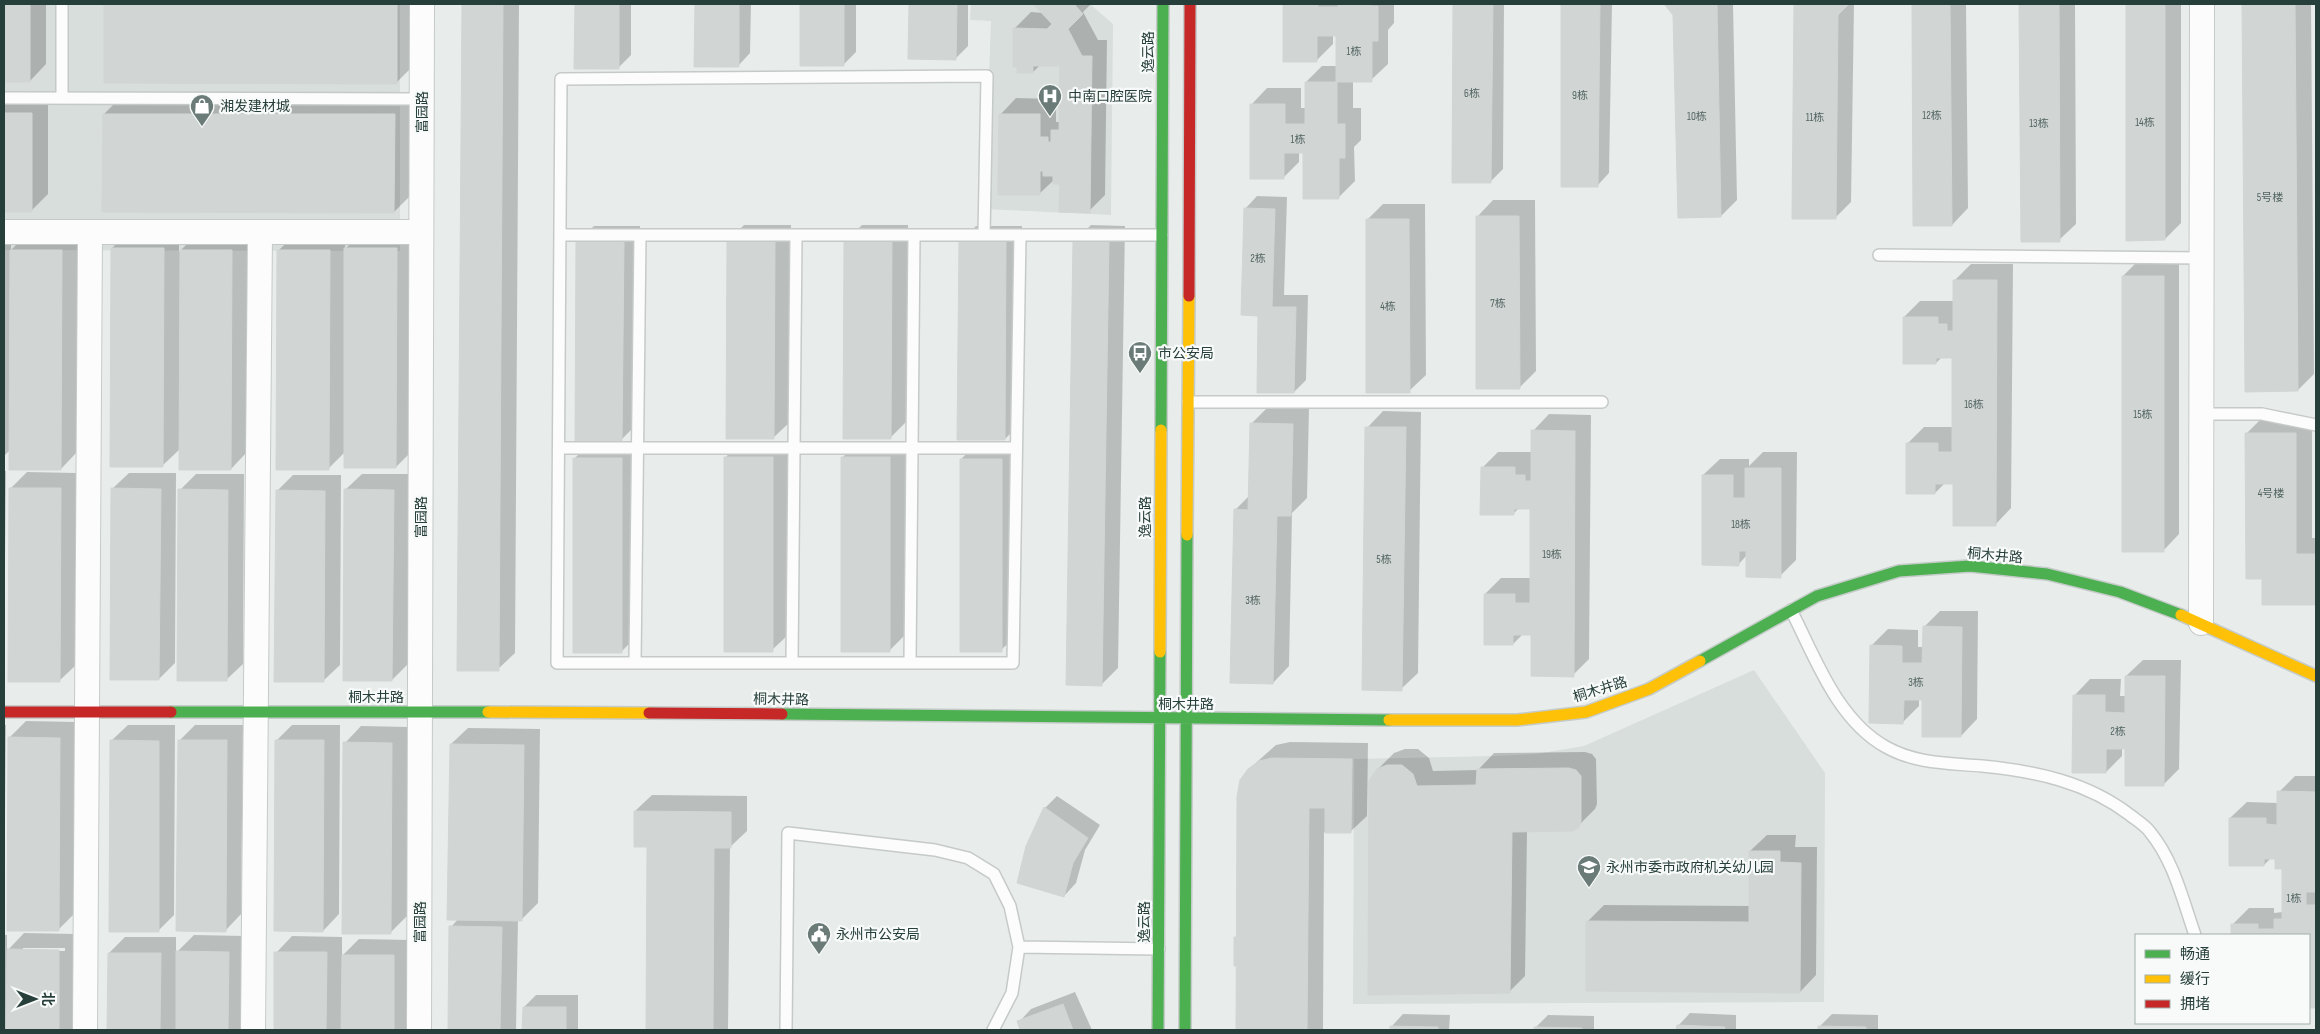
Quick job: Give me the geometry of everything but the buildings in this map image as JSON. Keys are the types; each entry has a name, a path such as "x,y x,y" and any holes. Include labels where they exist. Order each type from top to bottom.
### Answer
{"street":[{"name":"富园路","path":"419,1030 422,4"},
{"name":"逸云路","path":"1158,1030 1163,4"},
{"path":"1185,1030 1190,4"},
{"path":"2202,4 2202,623"},
{"path":"4,232 422,232"},
{"path":"85,1030 90,232"},
{"path":"253,1030 260,232"},
{"name":"桐木井路","path":"4,712 420,712 1187,720 1517,720 1586,712 1649,689 1817,596 1899,571 1970,566 2047,574 2120,592 2202,623 2316,676"}],"lane":[{"path":"62,4 62,98"},
{"path":"984,235 987,76 561,79 557,663 1013,663 1020,235"},
{"path":"4,98 422,99"},
{"path":"560,235 1162,235"},
{"path":"635,663 640,235"},
{"path":"792,663 796,235"},
{"path":"910,663 914,235"},
{"path":"1879,255 2203,258"},
{"path":"1188,402 1602,402"},
{"path":"2203,414 2262,414 2316,425"},
{"path":"558,448 1016,448"},
{"path":"1791,610 1832,692 1857,724 1886,747 1925,762 2016,769 2066,780 2111,801 2150,831 2173,871 2195,934"},
{"path":"786,1030 788,833 935,850 968,858 994,874 1010,906 1019,947 1012,993 994,1030"},
{"path":"1019,947 1158,949"}],"shaded area":[{"name":"湘发建材城","path":"4,4 400,4 400,251 4,250"},
{"name":"中南口腔医院","path":"971,4 1090,4 1113,24 1111,215 984,209 991,21 970,20"},
{"name":"永州市委市政府机关幼儿园","path":"1754,670 1825,773 1824,1002 1353,1004 1354,759 1536,754 1584,746"}],"traffic: fast":[{"path":"1161,430 1163,4"},
{"path":"1185,1030 1187,535"},
{"path":"1700,661 1817,596 1899,571 1970,566 2047,574 2120,592 2181,615"},
{"path":"1158,1030 1160,652"},
{"path":"171,712 488,712"},
{"path":"782,714 1389,720"}],"traffic: slow":[{"path":"1187,535 1189,296"},
{"path":"1160,652 1161,430"},
{"path":"2181,615 2316,676"},
{"path":"1389,720 1517,720 1586,712 1649,689 1700,661"},
{"path":"488,712 649,713"}],"traffic: jam":[{"path":"1189,296 1190,4"},
{"path":"4,712 171,712"},
{"path":"649,713 782,714"}],"place":[{"name":"中南口腔医院","path":"1050,117"},
{"name":"湘发建材城","path":"202,127"},
{"name":"市公安局","path":"1140,374"},
{"name":"永州市委市政府机关幼儿园","path":"1589,888"},
{"name":"永州市公安局","path":"819,955"}]}
